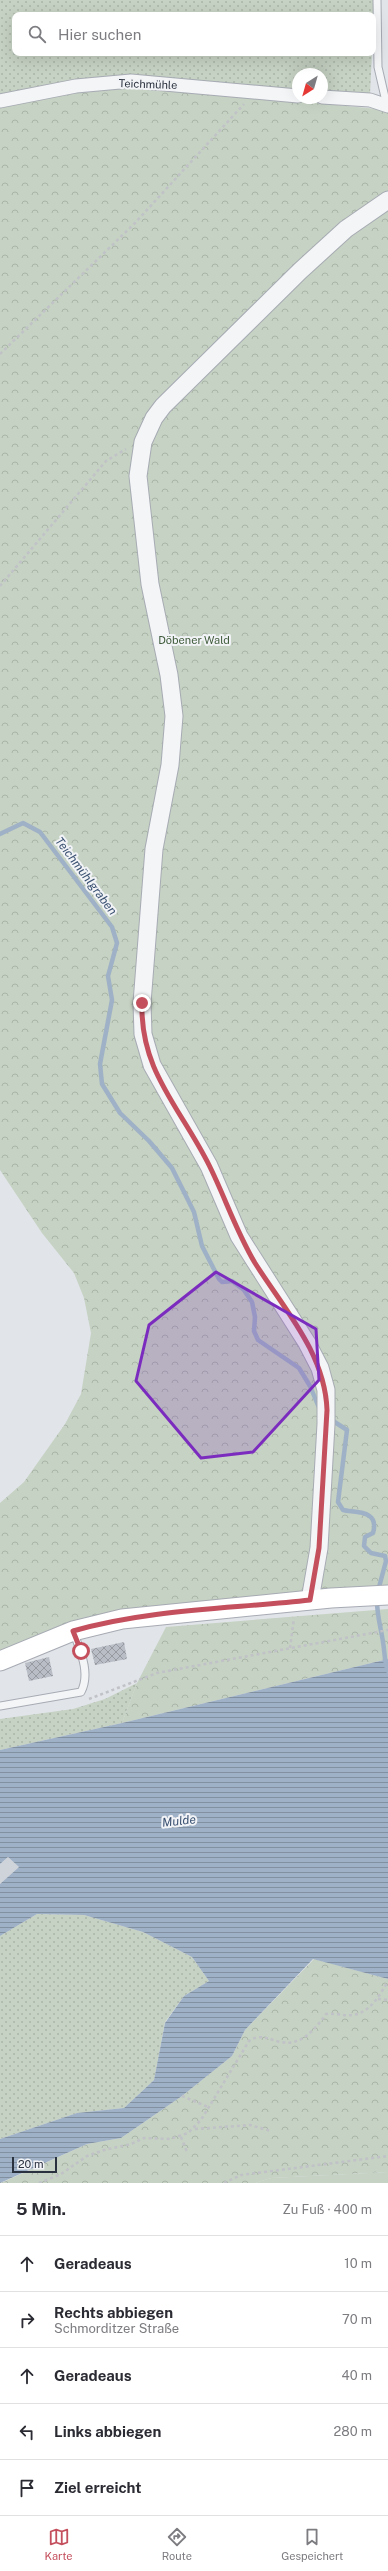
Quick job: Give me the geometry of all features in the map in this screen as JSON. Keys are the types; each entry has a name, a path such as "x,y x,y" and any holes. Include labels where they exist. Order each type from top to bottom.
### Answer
{"main road":[{"path":"0,1661 73,1631 122,1619 302,1601 388,1595"}],"street":[{"name":"Teichmühle","path":"0,100 76,86 131,81 292,96"},
{"path":"328,97 370,100 388,106"},
{"path":"302,1601 319,1548 326,1417 326,1390 320,1368 307,1343 239,1236 209,1166 152,1065 143,1034 142,1003 153,856 170,765 174,716 169,675 147,565 139,495 141,451 154,418 163,406 300,271 346,229 388,200"}],"lane":[{"path":"377,0 378,67 388,106"},
{"path":"0,1706 81,1692 86,1682 81,1651 73,1631"}],"path":[{"path":"0,354 135,223 239,111 252,93"},
{"path":"0,586 106,461 124,449 141,451"},
{"path":"290,1648 302,1601"},
{"path":"86,1700 157,1673 388,1630"},
{"path":"38,2183 61,2174 87,2156 104,2150 131,2144 144,2138 170,2139 181,2136 194,2128 252,2039 260,2038 286,2043 300,2041 313,2032 326,2014 337,2013 352,2015 368,2008 378,1999 388,1981"},
{"path":"378,1999 388,2000"},
{"path":"182,2096 208,2107"},
{"path":"194,2128 250,2125 271,2131"},
{"path":"181,2136 187,2152"},
{"path":"224,2183 241,2175 388,2156"}],"highlighted area":[{"path":"216,1272 316,1329 319,1380 253,1452 201,1458 136,1381 149,1325"}],"shaded area":[{"path":"8,1857 19,1867 0,1884 0,1864"}],"green space":[{"path":"0,0 377,0 376,12 12,12 12,56 372,56 370,94 328,96 328,68 292,68 292,93 0,96"},
{"name":"Döbener Wald","path":"131,85 292,101 292,104 326,104 388,110 388,1587 292,1595 0,1653 0,1503 24,1482 65,1424 81,1394 91,1333 84,1298 74,1273 42,1233 0,1170 0,105 49,95"},
{"path":"388,1609 388,1659 122,1723 137,1683 166,1627"},
{"path":"137,1683 122,1723 0,1750 0,1719 73,1709 105,1699"},
{"path":"37,1914 84,1915 143,1932 192,1957 209,1981 184,1996 165,2022 154,2080 124,2108 77,2113 0,2139 0,1936"},
{"path":"314,1959 388,1979 388,2172 271,2178 255,2183 1,2183 87,2144 121,2138 182,2096 232,2056 245,2030"},
{"path":"388,2172 388,2183 255,2183 271,2178"}],"water":[{"name":"Mulde","path":"388,1659 388,1979 313,1959 245,2030 232,2056 182,2096 121,2138 87,2144 0,2183 0,2139 77,2113 124,2108 154,2080 165,2023 184,1996 209,1981 192,1957 143,1932 84,1915 37,1914 0,1936 0,1884 19,1867 8,1857 0,1864 0,1750 122,1723"}],"building":[{"path":"124,1642 127,1659 95,1665 91,1649"},
{"path":"49,1657 53,1676 29,1681 25,1663"}],"waterway":[{"name":"Teichmühlgraben","path":"0,834 23,823 40,832 112,927 117,943 108,976 112,1000 100,1064 102,1084 120,1113 149,1141 172,1168 194,1212 202,1246 219,1279 222,1282 232,1281 244,1290 252,1302 255,1317 254,1331 258,1340 299,1368 310,1386 320,1410"},
{"name":"Teichmühlgraben","path":"330,1419 347,1430 338,1502 343,1510 359,1512 369,1516 373,1520 373,1533 365,1537 364,1546 371,1553 385,1556 386,1561 378,1591"},
{"name":"Teichmühlgraben","path":"377,1601 385,1660 388,1671"}],"route":[{"path":"81,1651 73,1631 99,1624 122,1619 190,1611 310,1600 319,1548 327,1410 326,1390 320,1368 307,1343 239,1236 209,1166 152,1065 143,1034 141,1021 142,1003"}]}
